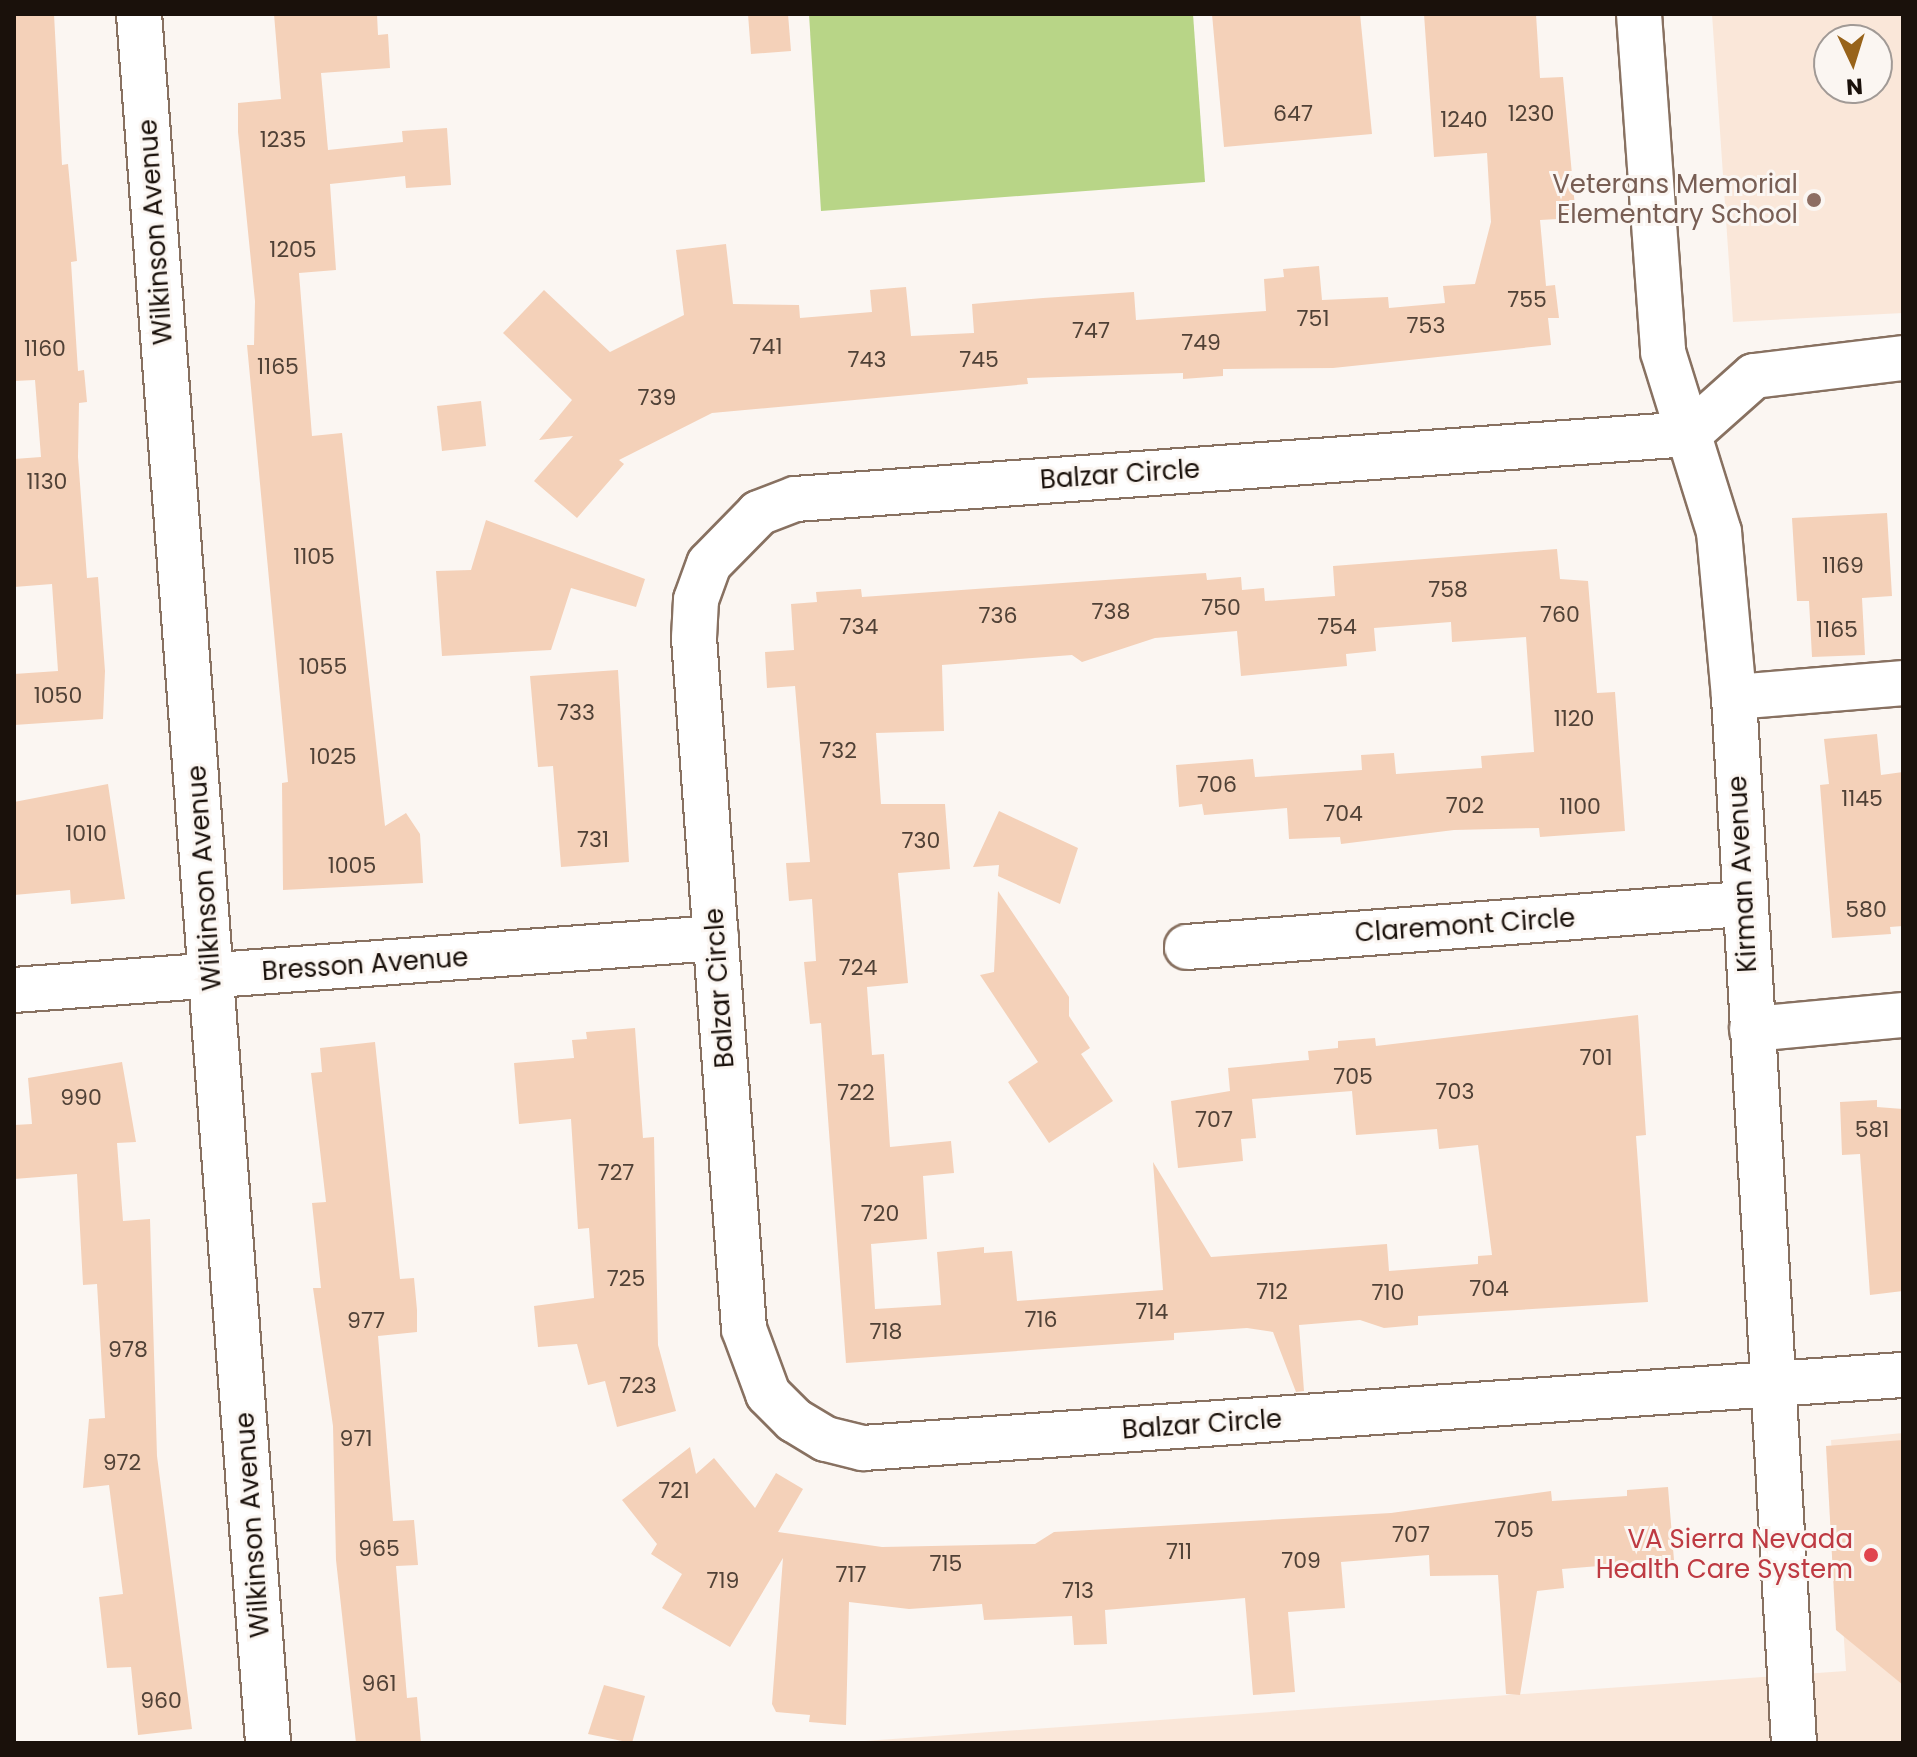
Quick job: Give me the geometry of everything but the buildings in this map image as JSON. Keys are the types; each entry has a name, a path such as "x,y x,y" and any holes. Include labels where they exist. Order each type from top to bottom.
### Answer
{"street":[{"name":"Wilkinson Avenue","path":"139,14 268,1743"},
{"name":"Kirman Avenue","path":"1639,14 1661,332 1719,532 1734,697 1742,904 1794,1743"},
{"path":"1689,434 1754,376 1903,358"},
{"name":"Balzar Circle","path":"1689,434 795,499 759,513 709,564 696,600 716,938 751,1361 768,1394 826,1439 863,1448 1903,1375"},
{"path":"1734,697 1903,683"},
{"name":"Claremont Circle","path":"1187,947 1742,904"},
{"name":"Bresson Avenue","path":"14,990 716,938"},
{"path":"1752,1029 1903,1015"}],"shaded area":[{"name":"Veterans Memorial Elementary School","path":"1712,14 1903,14 1903,313 1733,322"},
{"name":"VA Sierra Nevada Health Care System","path":"1903,1433 1903,1743 837,1743 1846,1671 1831,1440"}],"green space":[{"path":"809,14 1193,14 1205,182 821,211"}],"place":[{"name":"Veterans Memorial Elementary School","path":"1814,200"},
{"name":"VA Sierra Nevada Health Care System","path":"1871,1555"}]}
